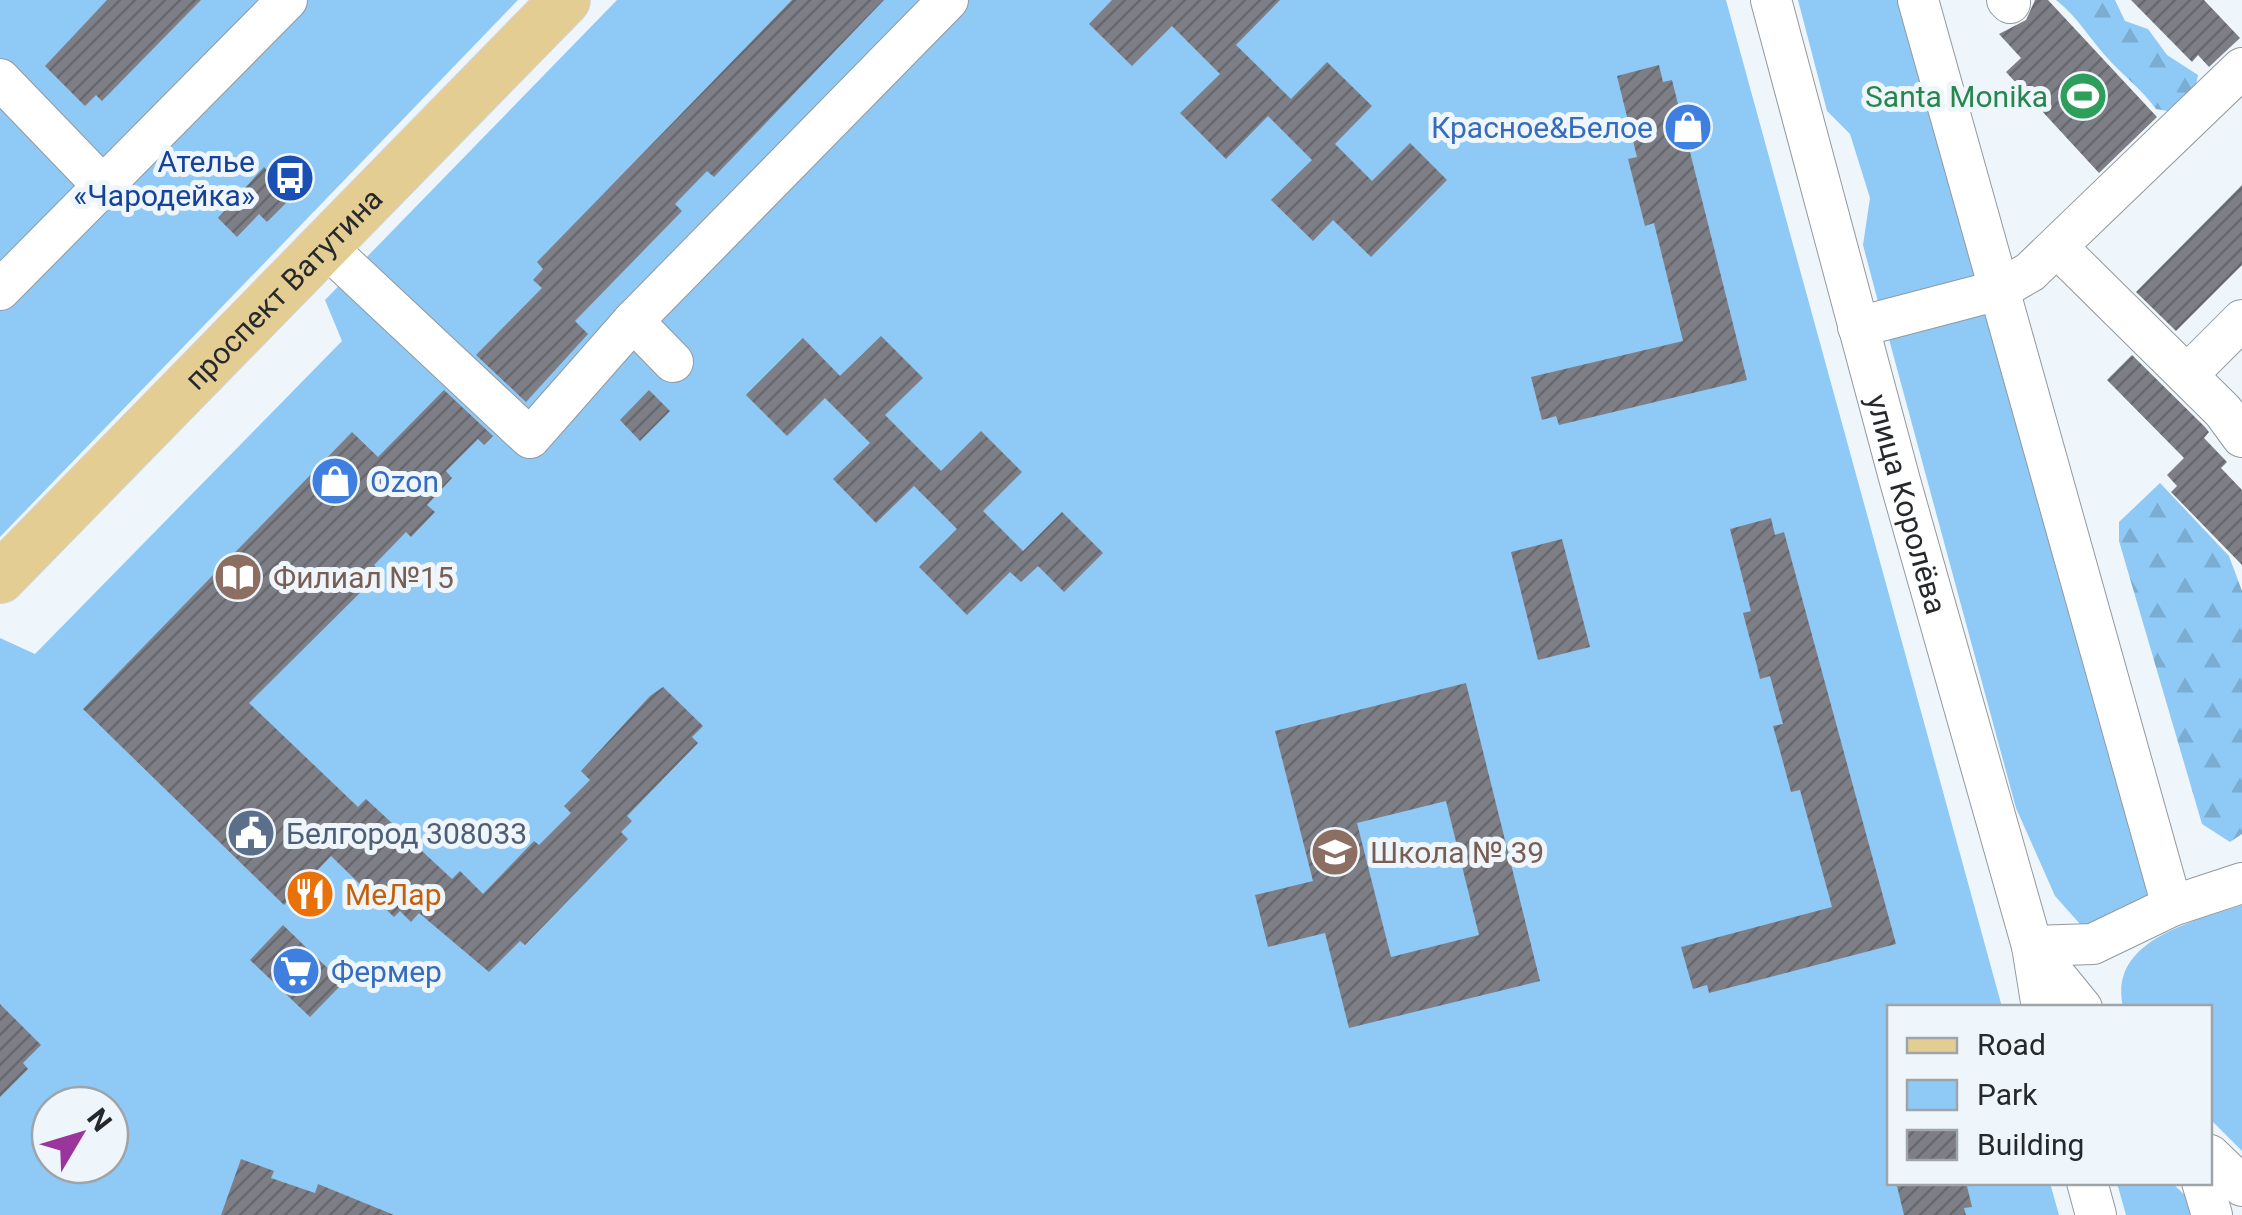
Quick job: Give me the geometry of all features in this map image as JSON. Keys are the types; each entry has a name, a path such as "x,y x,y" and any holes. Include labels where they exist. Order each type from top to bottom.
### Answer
{"main road":[{"name":"проспект Ватутина","path":"0,578 565,0"}],"street":[{"path":"0,290 287,0"},
{"path":"326,247 530,438 633,321 948,0"},
{"name":"улица Королёва","path":"1771,0 1858,327 2032,946 2042,1005"},
{"path":"1918,0 2172,906"},
{"path":"1858,327 1999,290 2030,272 2242,68"},
{"path":"0,79 103,186"},
{"path":"2058,247 2188,375 2242,436"},
{"path":"2188,375 2242,320"},
{"path":"633,321 673,362"},
{"path":"2032,946 2093,944 2172,906 2242,883"},
{"path":"2032,946 2080,1005"},
{"path":"2212,1157 2242,1186"},
{"path":"2088,1185 2096,1215"},
{"path":"2203,1185 2212,1215"}],"green space":[{"path":"0,0 518,0 0,537"},
{"path":"617,0 1726,0 2001,1005 1887,1005 1887,1185 2051,1185 2059,1215 0,1215 0,638 35,654 342,341 325,300"},
{"path":"1798,0 1915,0 1994,283 1881,313 1863,245 1870,198 1850,134 1827,111"},
{"path":"2056,0 2115,0 2125,21 2148,29 2167,55 2198,75 2195,90 2173,112 2156,109"},
{"path":"1998,298 2164,901 2098,929 2080,924 2055,896 2016,808 1886,328"},
{"path":"2160,483 2229,556 2242,591 2242,834 2230,842 2202,824 2119,541 2119,522"},
{"path":"2242,905 2242,1151 2212,1121 2212,1005 2123,1005 2122,984 2128,965 2141,950 2158,937"},
{"path":"2118,1185 2174,1185 2206,1215 2126,1215"}],"building":[{"path":"107,0 201,0 102,101 96,95 85,106 45,66"},
{"path":"792,0 884,0 714,177 707,171 675,204 682,211 575,321 588,334 526,402 476,355 542,288 533,280 543,269 537,262"},
{"path":"1112,0 1280,0 1236,45 1291,99 1327,62 1372,106 1335,144 1372,181 1410,143 1447,180 1371,257 1333,220 1313,241 1271,200 1312,160 1268,116 1226,159 1180,113 1220,74 1172,26 1132,66 1089,24"},
{"name":"Santa Monika","path":"2035,0 2048,0 2157,117 2099,173 2006,72 2021,58 1999,34 2026,20"},
{"path":"2131,0 2204,0 2240,38 2209,67 2198,55 2192,62"},
{"path":"1659,65 1663,82 1672,80 1747,380 1559,425 1556,416 1542,420 1531,377 1683,341 1654,223 1645,226 1628,159 1637,157 1617,76"},
{"path":"264,167 282,186 278,191 288,201 267,222 259,214 237,237 218,218"},
{"path":"2242,185 2242,265 2176,331 2136,292"},
{"path":"881,336 923,378 885,415 941,471 981,431 1022,472 983,511 1038,566 1021,582 1010,572 967,615 919,567 957,529 914,486 876,523 833,479 870,443 825,398 787,436 746,395 803,338 840,376"},
{"path":"2132,355 2205,427 2209,432 2204,438 2227,462 2221,468 2242,490 2242,565 2171,492 2177,486 2167,475 2184,458 2107,380"},
{"path":"444,390 493,436 484,445 478,439 446,471 452,478 427,505 435,512 411,537 406,532 374,565 381,572 249,703 358,807 366,799 452,879 460,871 483,894 534,841 539,845 571,813 564,806 590,780 581,771 650,696 663,687 703,726 692,737 698,743 627,816 632,821 621,832 628,839 525,945 520,941 489,972 419,913 411,922 400,911 394,917 331,856 284,905 83,709 352,432 378,457"},
{"path":"649,390 670,411 640,441 620,420"},
{"path":"1062,512 1103,553 1064,592 1023,551"},
{"path":"1771,518 1775,535 1784,532 1896,944 1709,993 1707,985 1693,989 1681,947 1832,907 1800,790 1791,792 1773,726 1783,724 1770,676 1760,679 1743,613 1751,611 1730,529"},
{"path":"1562,539 1590,647 1538,660 1511,552"},
{"name":"Школа № 39","path":"1466,683 1540,981 1349,1028 1325,933 1268,947 1255,895 1313,881 1275,731","holes":["1446,801 1479,935 1391,957 1357,823"]},
{"name":"Фермер","path":"283,925 343,983 310,1017 250,960"},
{"path":"0,1004 41,1045 23,1063 28,1069 0,1097"},
{"path":"241,1159 274,1171 271,1178 315,1193 318,1184 394,1215 221,1215"},
{"path":"1897,1185 1967,1185 1972,1207 1964,1208 1966,1215 1904,1215"}],"place":[{"name":"Santa Monika","path":"2083,96"},
{"name":"Красное&Белое","path":"1688,127"},
{"name":"Ателье «Чародейка»","path":"290,178"},
{"name":"Ozon","path":"335,481"},
{"name":"Филиал №15","path":"238,577"},
{"name":"Белгород 308033","path":"251,833"},
{"name":"Школа № 39","path":"1335,852"},
{"name":"МеЛар","path":"310,894"},
{"name":"Фермер","path":"296,971"}]}
